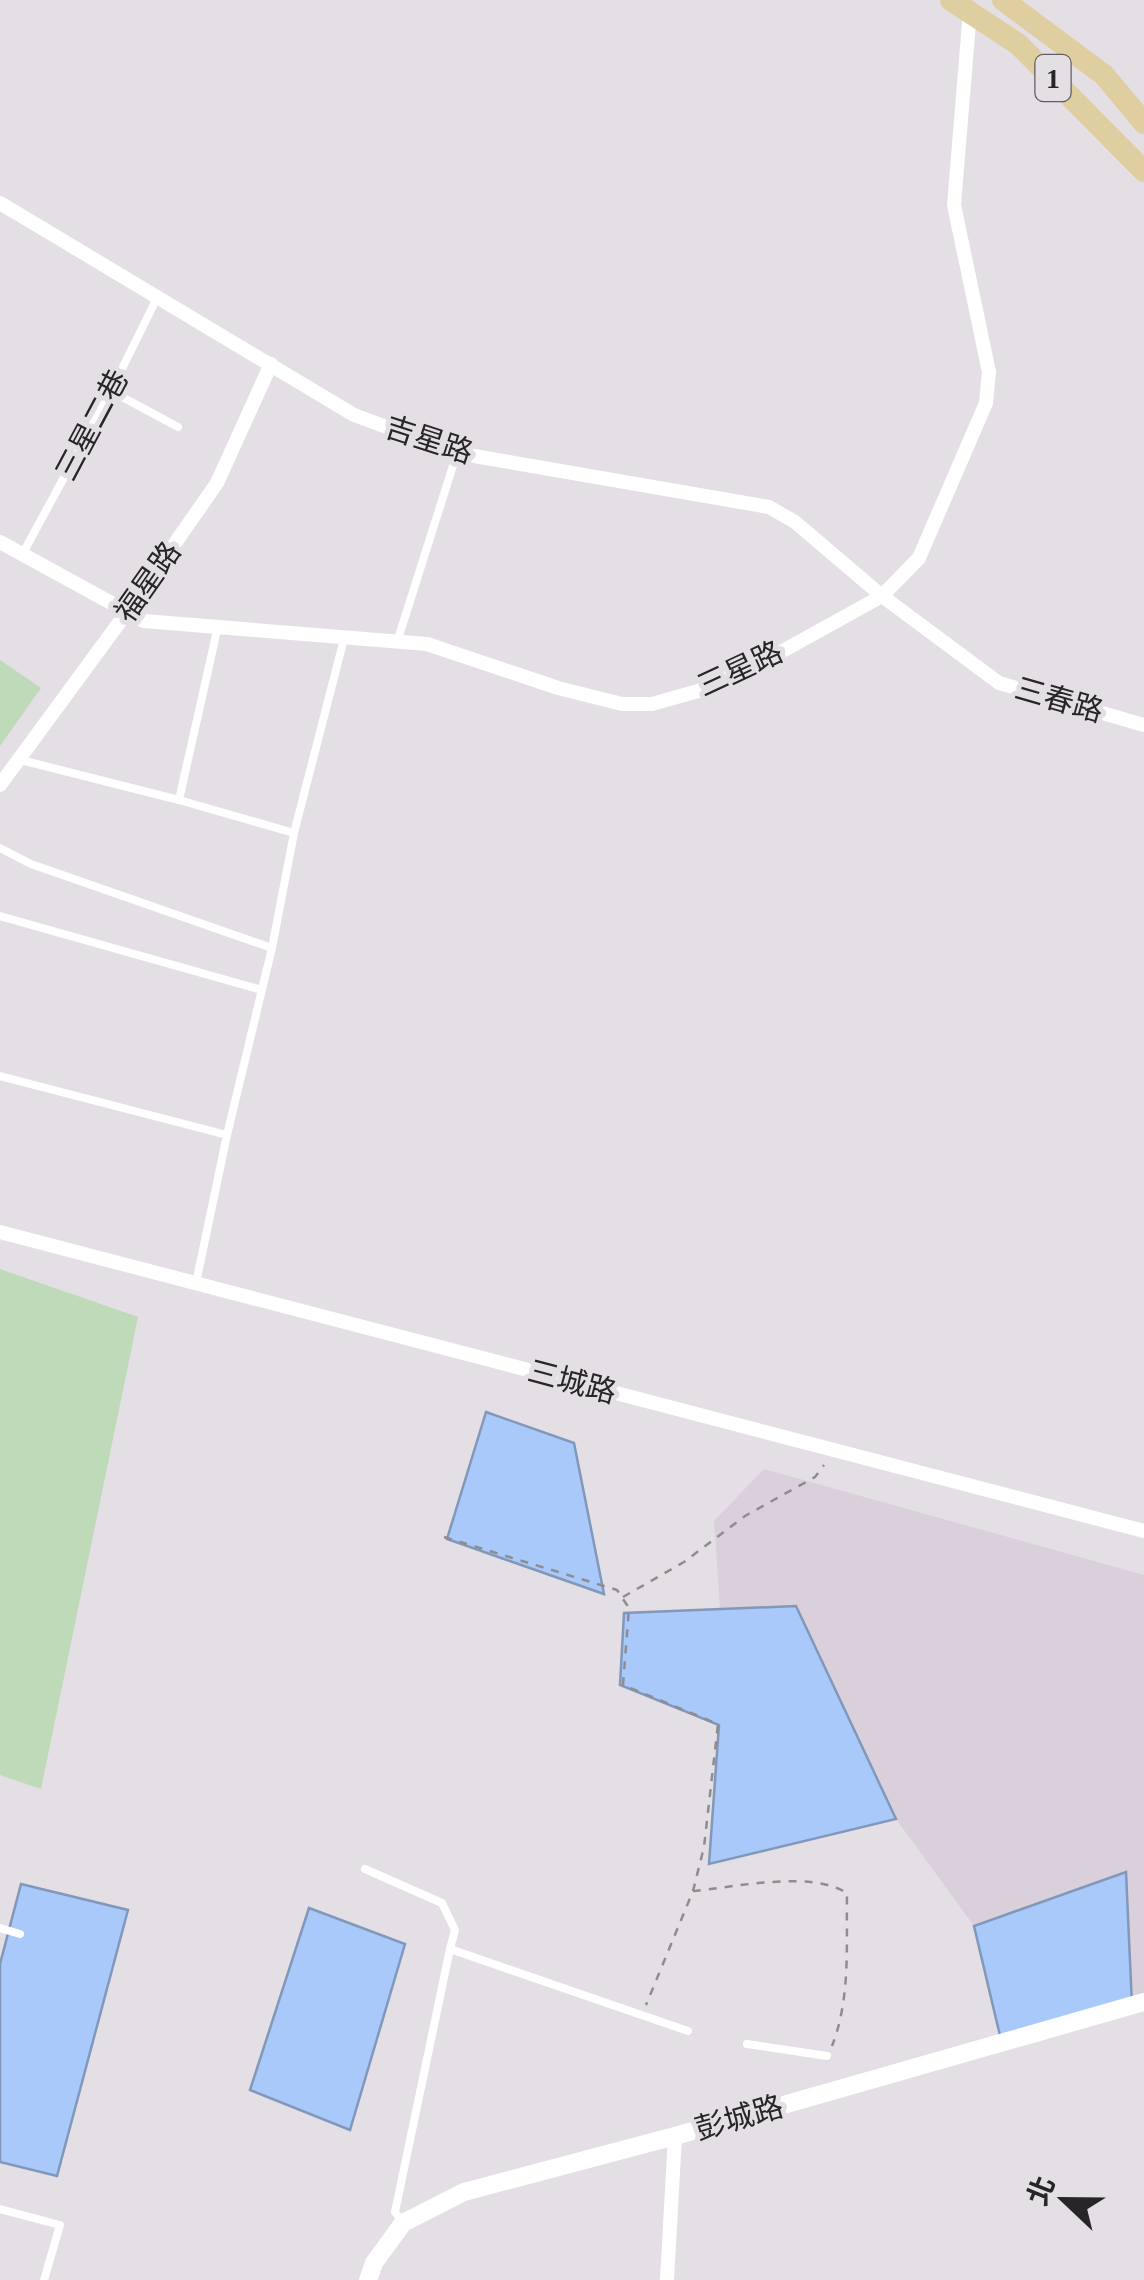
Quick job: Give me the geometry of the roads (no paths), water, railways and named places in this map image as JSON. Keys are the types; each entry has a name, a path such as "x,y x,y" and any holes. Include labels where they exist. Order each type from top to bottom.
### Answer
{"main road":[{"name":"1","path":"1003,0 1104,76 1144,123"},
{"name":"1","path":"960,5 1018,44 1144,171"}],"street":[{"name":"三星路","path":"0,542 144,621 398,639 449,649 558,688 605,700 652,704 698,691 761,663 882,596 919,558 981,418 988,390 989,372 954,205 960,5"},
{"name":"吉星路","path":"0,203 354,415 457,454 769,507 795,522 882,596"},
{"name":"福星路","path":"0,785 217,483 271,364"},
{"name":"三春路","path":"882,596 999,683 1144,725"},
{"name":"三城路","path":"0,1232 1144,1531"},
{"name":"彭城路","path":"368,2280 374,2263 404,2223 464,2192 1144,2002"},
{"path":"667,2280 675,2136"}],"lane":[{"name":"三星二巷","path":"22,553 111,391 158,295"},
{"path":"111,391 178,427"},
{"path":"398,639 457,454"},
{"path":"178,800 218,626"},
{"path":"196,1284 294,834 346,635"},
{"path":"20,760 294,834"},
{"path":"0,848 31,864 272,948"},
{"path":"0,916 262,990"},
{"path":"0,1076 227,1135"},
{"path":"365,1869 442,1904 455,1930 395,2212 404,2223"},
{"path":"0,1928 20,1934"},
{"path":"450,1949 688,2031"},
{"path":"747,2044 827,2056"},
{"path":"0,2209 60,2225 44,2280"}],"water":[{"path":"486,1412 574,1443 604,1594 447,1539"},
{"path":"796,1606 896,1819 709,1864 719,1725 620,1685 624,1613"},
{"path":"1126,1872 1132,2005 1002,2044 974,1926"},
{"path":"21,1884 128,1910 57,2176 0,2162 0,1964"},
{"path":"309,1908 405,1944 350,2130 250,2090"}]}
